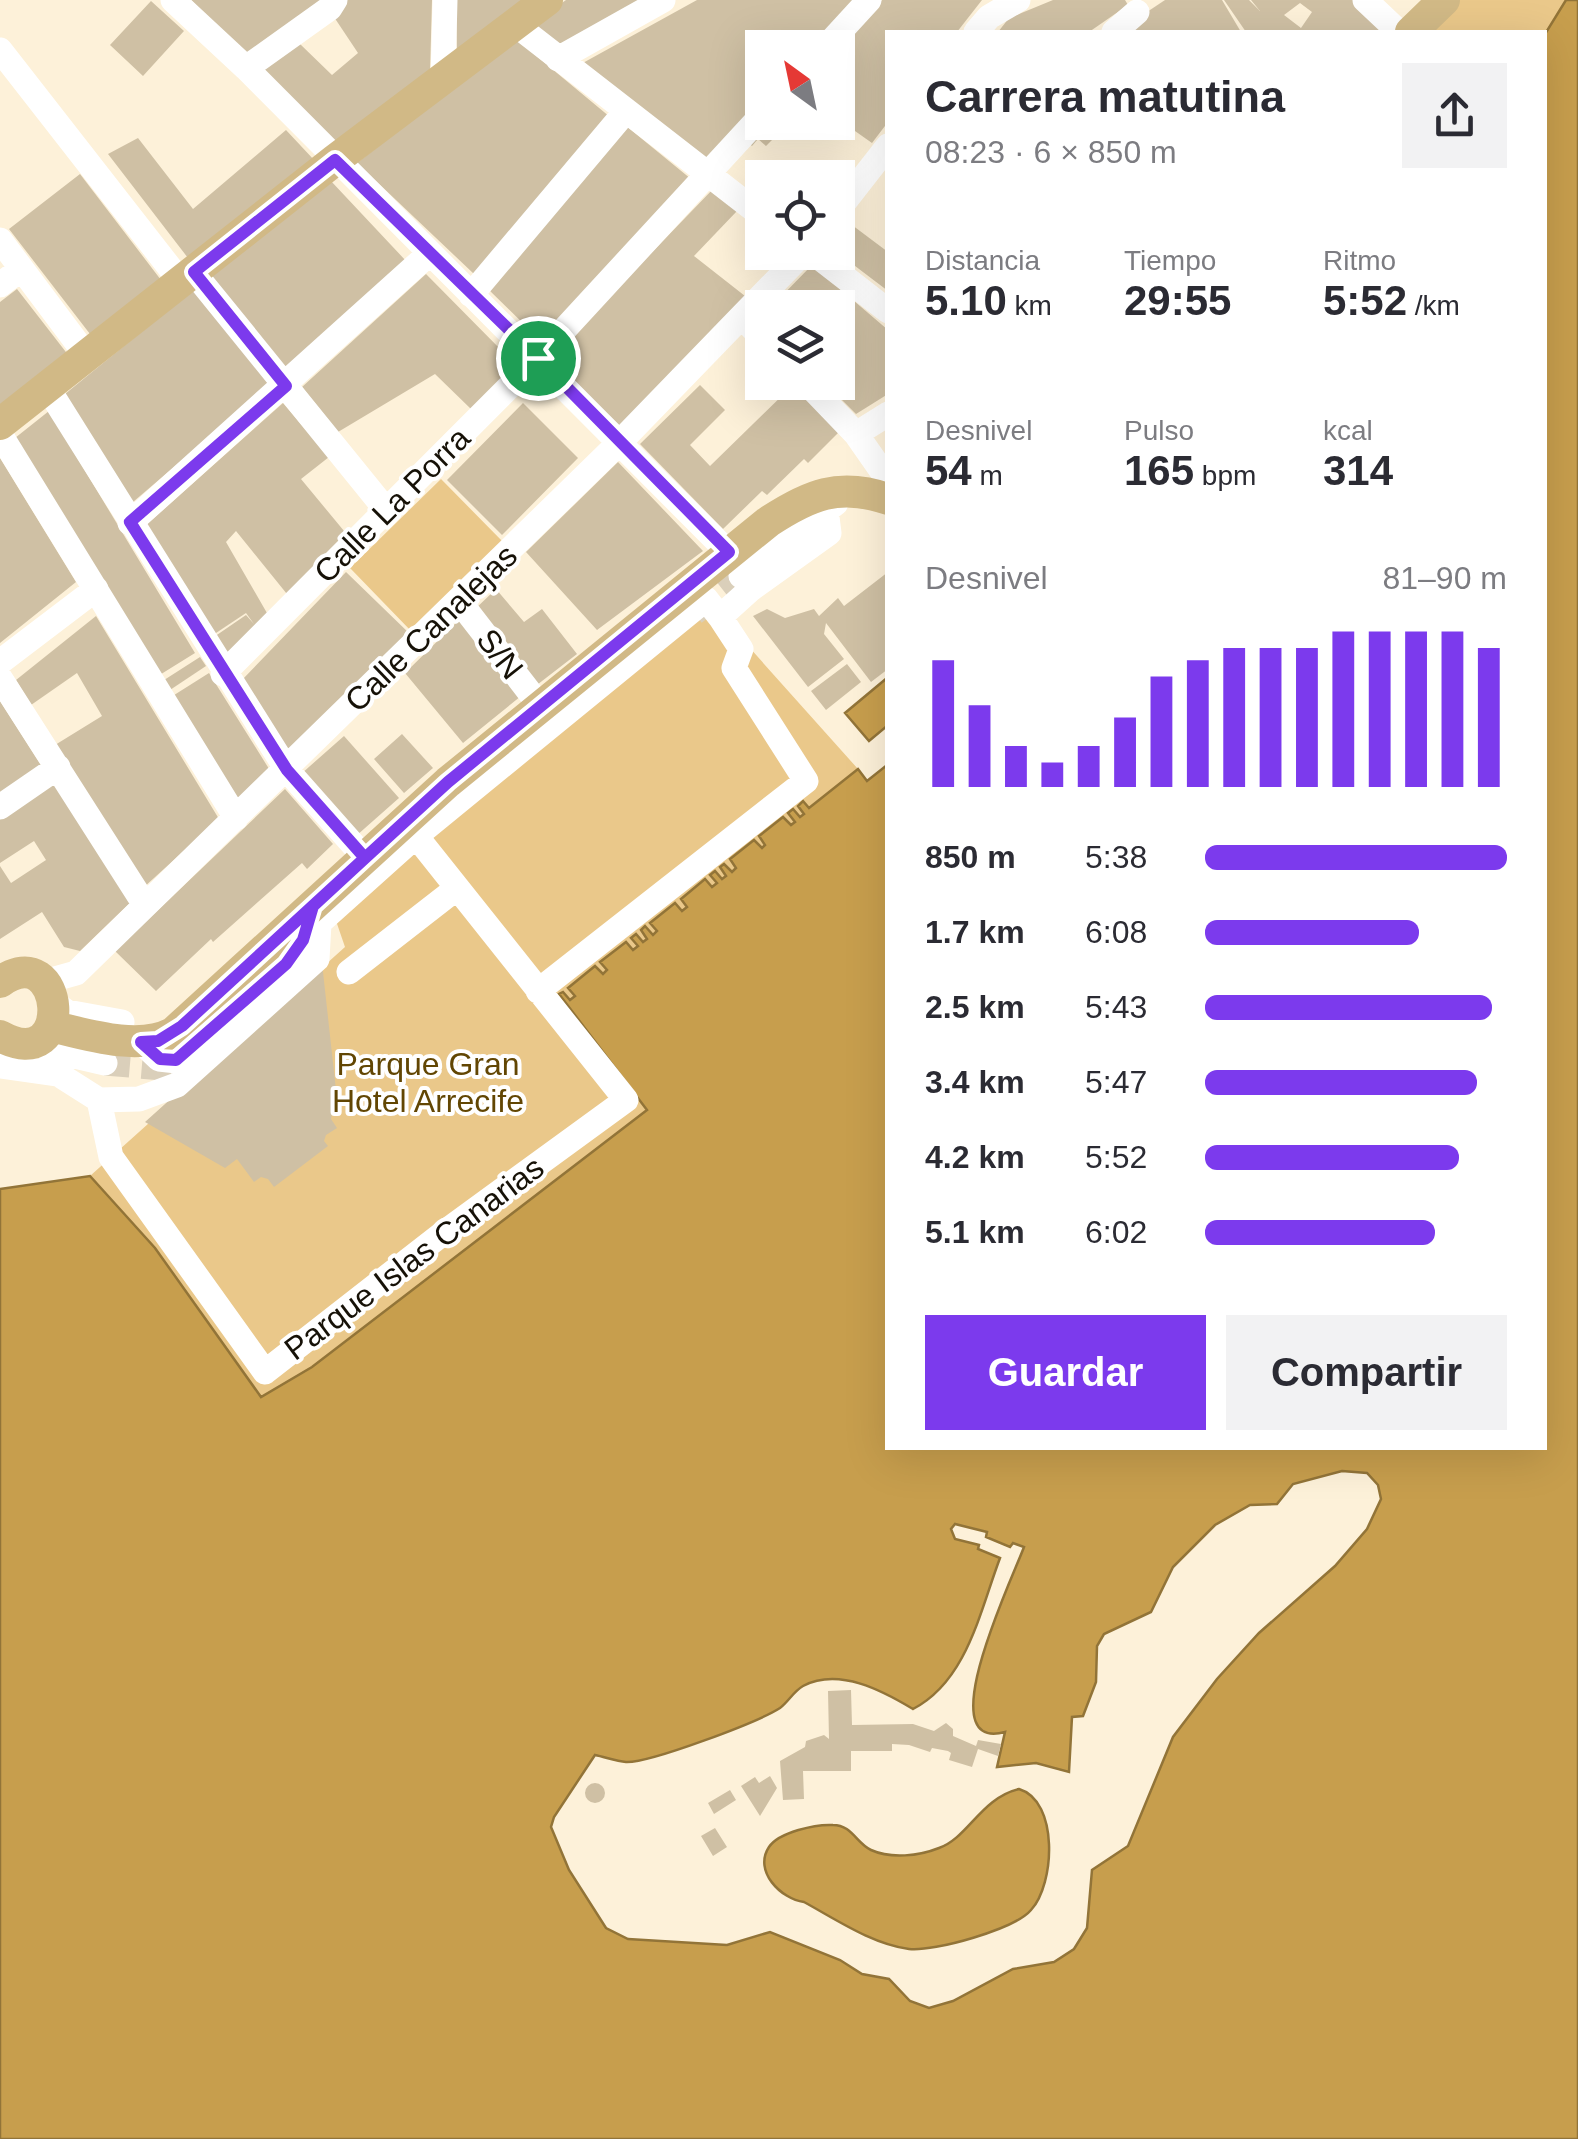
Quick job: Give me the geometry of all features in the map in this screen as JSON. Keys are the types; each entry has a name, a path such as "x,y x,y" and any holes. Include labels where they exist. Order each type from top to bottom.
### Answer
{"main road":[{"path":"0,424 335,160 548,0"},
{"path":"1413,30 1444,0"},
{"path":"0,1036 21,1044 49,1030 132,1032 158,1041 173,1033 448,782 735,564 796,503 823,491 863,499"},
{"path":"0,982 24,974 49,1030"}],"street":[{"path":"174,0 538,358 735,564"},
{"path":"246,68 335,0"},
{"path":"443,79 445,0"},
{"path":"558,58 663,0"},
{"path":"842,30 869,0"},
{"path":"978,30 988,17 1018,0"},
{"path":"1365,0 1396,30"},
{"path":"1116,30 1137,12"},
{"path":"515,24 745,203"},
{"path":"0,50 188,277 286,386 387,511"},
{"path":"471,294 626,111"},
{"name":"Calle La Porra","path":"223,674 538,358 745,134"},
{"path":"855,188 885,150"},
{"path":"0,240 87,356"},
{"path":"130,522 430,254"},
{"path":"0,285 21,269"},
{"name":"Calle Canalejas","path":"49,1030 76,972 621,442 790,270"},
{"path":"832,270 885,309"},
{"path":"742,317 745,320"},
{"path":"46,387 223,674 287,770 365,858"},
{"path":"823,400 856,434 885,476"},
{"path":"856,434 885,416"},
{"path":"0,434 236,818"},
{"path":"720,617 828,533 885,478"},
{"path":"0,662 96,589"},
{"path":"49,1030 99,1100 139,1099 177,1085 317,959 320,923 416,836 706,598 740,649 734,668 806,781 538,991"},
{"name":"S/N","path":"458,601 542,707"},
{"path":"0,678 145,904"},
{"path":"0,807 58,767"},
{"name":"Parque Islas Canarias","path":"99,1100 111,1157 265,1372 442,1234 626,1100 416,836"},
{"path":"349,972 457,888"},
{"path":"49,1030 105,1063"},
{"path":"0,1066 49,1030"}],"green space":[{"path":"1458,0 1566,0 1547,31 1427,30"},
{"path":"441,479 505,544 413,633 350,568"},
{"name":"Parque Gran Hotel Arrecife","path":"706,599 858,769 809,808 798,806 805,814 800,818 793,809 789,813 795,822 790,826 783,817 760,836 766,845 761,849 754,840 730,859 737,868 732,872 725,864 727,876 722,880 714,872 711,875 717,884 712,888 705,879 681,898 687,907 682,911 675,903 651,923 657,931 652,935 646,927 641,930 648,939 643,942 636,934 631,937 638,946 633,950 626,942 601,962 607,971 602,975 595,966 569,987 575,996 570,1000 563,992 647,1110 312,1367 261,1397 155,1248 90,1176 345,947 334,915"}],"shaded area":[{"path":"1566,0 1578,0 1578,2139 0,2139 0,1189 90,1176 155,1248 261,1397 312,1367 647,1110 559,994 563,992 570,1000 575,996 568,988 595,966 603,974 607,970 600,962 626,942 633,950 638,946 631,938 636,934 643,942 647,939 641,930 645,926 653,935 657,931 650,923 675,903 682,911 687,907 681,899 705,879 712,887 717,883 710,875 715,871 722,879 726,876 720,867 724,864 732,872 736,868 730,859 754,840 762,848 765,845 759,836 783,817 791,825 795,822 788,813 793,809 800,817 804,814 798,806 803,801 809,808 858,769 867,781 885,767 885,1450 1547,1450 1547,31","holes":["1342,1471 1367,1473 1378,1485 1381,1499 1367,1529 1335,1566 1259,1633 1217,1679 1173,1737 1128,1846 1092,1870 1087,1928 1074,1949 1054,1962 1013,1969 953,2001 929,2008 910,2001 889,1979 862,1974 840,1960 770,1932 727,1945 628,1939 606,1928 569,1870 551,1827 595,1755 626,1762 679,1749 768,1714 800,1688 817,1681 846,1680 860,1684 913,1709 931,1697 947,1681 969,1643 1000,1558 978,1549 979,1545 955,1539 951,1529 955,1524 987,1532 986,1537 1010,1547 1013,1543 1024,1547 993,1623 975,1690 974,1716 983,1731 1005,1732 997,1767 1036,1763 1069,1772 1072,1717 1083,1716 1096,1682 1097,1646 1104,1634 1151,1612 1173,1567 1215,1525 1250,1505 1277,1504 1293,1484"]},
{"path":"885,680 885,728 869,741 845,713"},
{"path":"1019,1789 1032,1797 1047,1826 1045,1882 1039,1898 1022,1917 973,1938 909,1949 868,1937 787,1896 772,1882 764,1865 774,1842 817,1826 839,1826 879,1853 923,1853 949,1843 995,1801"}],"building":[{"path":"191,0 325,0 248,56"},
{"path":"345,0 432,0 430,73 337,146 262,69 300,44 332,75 358,53 332,14"},
{"path":"456,0 530,0 457,54"},
{"path":"566,0 651,0 560,49 532,25"},
{"path":"697,0 854,0 826,30 745,30 745,118 705,162 581,64"},
{"path":"882,0 982,0 959,30 885,30 885,126 872,143 855,131 855,32"},
{"path":"1053,0 1125,0 1128,5 1092,30 1000,30 1009,18"},
{"path":"1165,0 1222,0 1240,30 1124,30"},
{"path":"1224,0 1249,0 1260,11 1251,0 1354,0 1382,28 1245,30","holes":["1300,3 1312,12 1301,28 1284,15"]},
{"path":"151,1 184,31 143,76 110,45"},
{"path":"516,39 610,117 474,274 357,163"},
{"path":"625,125 691,179 541,341 488,289"},
{"path":"286,130 315,161 188,258 108,154 138,138 193,209"},
{"path":"80,174 161,280 90,334 9,229"},
{"path":"330,180 407,262 287,369 211,277"},
{"path":"713,189 737,211 694,256 745,296 620,426 550,358"},
{"path":"855,227 885,250 885,289 855,266"},
{"path":"807,270 818,270 841,290 788,290"},
{"path":"426,274 516,365 472,410 435,374 338,432 302,387"},
{"path":"17,289 69,356 0,409 0,302"},
{"path":"193,290 270,385 133,502 65,394"},
{"path":"855,302 885,327 885,396 856,414 842,400 855,400"},
{"path":"700,385 725,410 690,445 710,466 778,400 809,400 839,432 767,495 762,491 723,529 640,444"},
{"path":"283,403 329,457 301,479 349,537 291,599 236,531 226,542 271,620 231,660 211,639 246,615 254,624 246,613 213,635 145,526"},
{"path":"523,403 578,458 502,535 447,480"},
{"path":"49,411 195,653 158,676 15,438"},
{"path":"0,458 76,582 0,643"},
{"path":"618,462 703,551 597,630 526,552"},
{"path":"346,572 411,635 287,756 242,680"},
{"path":"885,574 885,671 871,682 826,623 824,634 844,659 808,687 753,616 767,609 785,618 814,609 819,616 838,598 844,606"},
{"path":"496,589 524,622 542,609 577,654 533,688 473,611"},
{"path":"96,616 219,819 143,888 55,745 102,716 77,673 31,705 16,680"},
{"path":"461,618 521,696 463,743 405,673"},
{"path":"200,657 206,666 167,692 161,682"},
{"path":"847,664 861,682 826,710 811,691"},
{"path":"209,673 271,772 234,802 171,697"},
{"path":"0,701 41,765 0,793"},
{"path":"402,734 433,768 404,793 374,759"},
{"path":"344,736 399,798 356,836 301,774"},
{"path":"52,778 131,902 80,951 64,947 42,912 0,939 0,866 11,883 46,860 34,841 0,863 0,818"},
{"path":"285,789 333,844 307,869 302,863 156,991 115,951"},
{"path":"322,963 336,1090 331,1119 337,1128 326,1135 324,1141 328,1146 274,1187 261,1177 254,1182 237,1159 225,1168 145,1122"},
{"path":"851,1690 852,1725 913,1724 934,1731 946,1723 953,1729 953,1736 976,1746 978,1740 1001,1744 998,1756 978,1749 972,1767 949,1760 948,1751 932,1748 930,1752 892,1744 892,1751 851,1751 851,1771 803,1771 804,1799 783,1800 780,1761 805,1747 806,1741 824,1735 829,1739 828,1691"},
{"path":"770,1776 777,1788 760,1816 741,1786 755,1777 759,1783"},
{"path":"595,1783 605,1793 595,1803 585,1793"},
{"path":"730,1790 736,1800 714,1814 708,1803"},
{"path":"715,1828 727,1847 713,1856 701,1836"}],"tunnel":[{"path":"694,613 741,576"},
{"path":"105,1063 163,1068 177,1055"}],"route":[{"path":"335,160 538,358 729,552 448,782 313,906 303,940 286,964 176,1060 160,1059 141,1042 158,1041 182,1026 365,858 287,770 130,522 286,386 194,272 335,160"}]}
